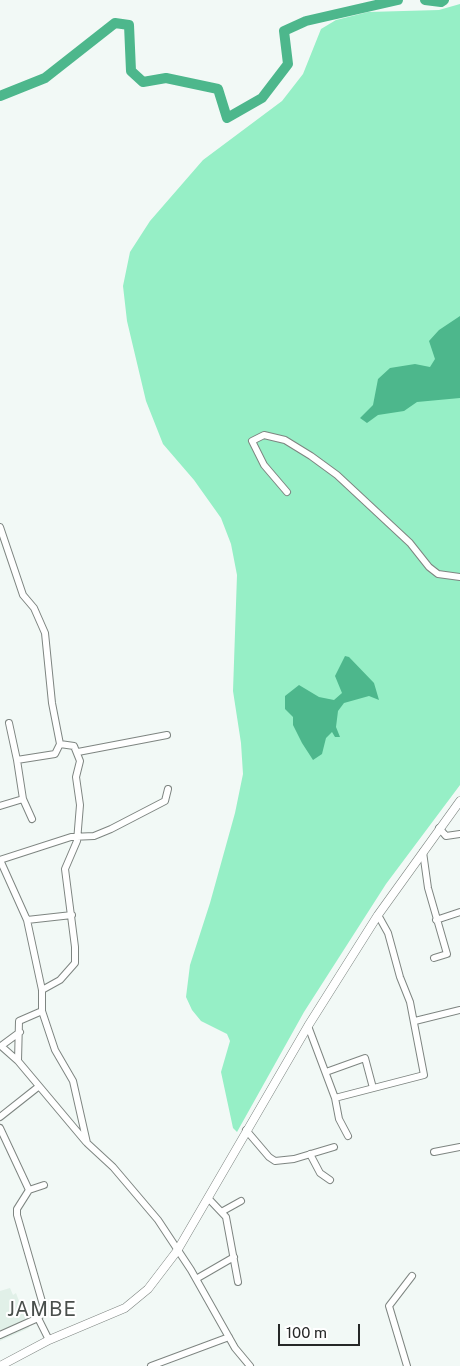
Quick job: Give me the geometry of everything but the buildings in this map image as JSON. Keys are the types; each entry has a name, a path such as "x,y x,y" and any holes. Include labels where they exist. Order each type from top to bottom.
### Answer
{"street":[{"path":"286,492 264,465 252,441 264,435 285,440 311,456 338,475 410,543 429,567 438,574 460,577"},
{"path":"0,527 23,595 34,608 45,633 52,703 60,744 55,754 17,760"},
{"path":"9,723 23,799 32,819"},
{"path":"78,752 167,735"},
{"path":"42,990 60,980 75,963 72,915 65,869 77,837 80,805 76,781 80,761 78,752 70,744 60,744"},
{"path":"87,1143 73,1081 55,1050 42,1011 42,990 27,920 0,860 65,838 98,834 162,802 166,799 168,789"},
{"path":"0,806 23,799"},
{"path":"0,1366 49,1340 131,1304 148,1289 177,1251 308,1026 378,915 460,801"},
{"path":"439,828 446,836 460,834"},
{"path":"423,852 428,888 447,954 434,958"},
{"path":"436,920 460,912"},
{"path":"27,920 72,915"},
{"path":"335,1098 424,1075 415,1021 388,933 378,915"},
{"path":"415,1021 460,1010"},
{"path":"18,1061 21,1018 42,1011"},
{"path":"308,1026 335,1098 339,1119 348,1136"},
{"path":"20,1032 1,1046 18,1061 87,1143 136,1193 158,1220 196,1279 229,1337 250,1366"},
{"path":"326,1072 365,1058 373,1088"},
{"path":"0,1117 38,1087"},
{"path":"0,1128 29,1190"},
{"path":"246,1130 269,1157 275,1160 294,1159 334,1147"},
{"path":"434,1152 460,1147"},
{"path":"310,1154 320,1173 330,1180"},
{"path":"0,1335 41,1315 43,1304 17,1209 29,1190 44,1185"},
{"path":"208,1198 223,1211 228,1223 238,1282"},
{"path":"223,1211 241,1201"},
{"path":"196,1279 212,1268 234,1257"},
{"path":"407,1366 389,1306 412,1276"},
{"path":"38,1318 49,1340"},
{"path":"155,1365 229,1337"}],"shaded area":[{"path":"460,4 460,785 386,884 304,1012 237,1132 233,1128 221,1072 230,1041 227,1034 201,1021 192,1010 186,997 190,965 210,903 235,813 243,774 241,743 233,691 237,575 231,544 221,518 194,480 163,444 146,401 127,321 123,286 130,252 150,221 203,160 282,101 303,74 321,29 336,20 368,12 439,10"},
{"path":"460,316 460,398 417,402 404,411 378,415 367,423 360,418 373,405 378,379 390,368 415,364 430,367 435,359 429,341 439,330"},
{"path":"345,656 349,657 374,683 379,700 369,696 344,703 338,711 336,727 340,737 335,737 332,732 326,738 322,754 313,760 293,725 293,717 285,709 285,696 299,685 319,697 334,700 342,693 335,676"},
{"path":"10,1288 13,1295 16,1293 29,1328 0,1341 0,1291"}],"waterway":[{"path":"0,96 45,78 115,23 129,25 131,71 143,82 166,78 218,89 227,118 262,98 288,64 284,31 306,21 398,0"},
{"path":"425,0 441,2 444,0"}],"district":[{"name":"JAMBE","path":"42,1310"}]}
